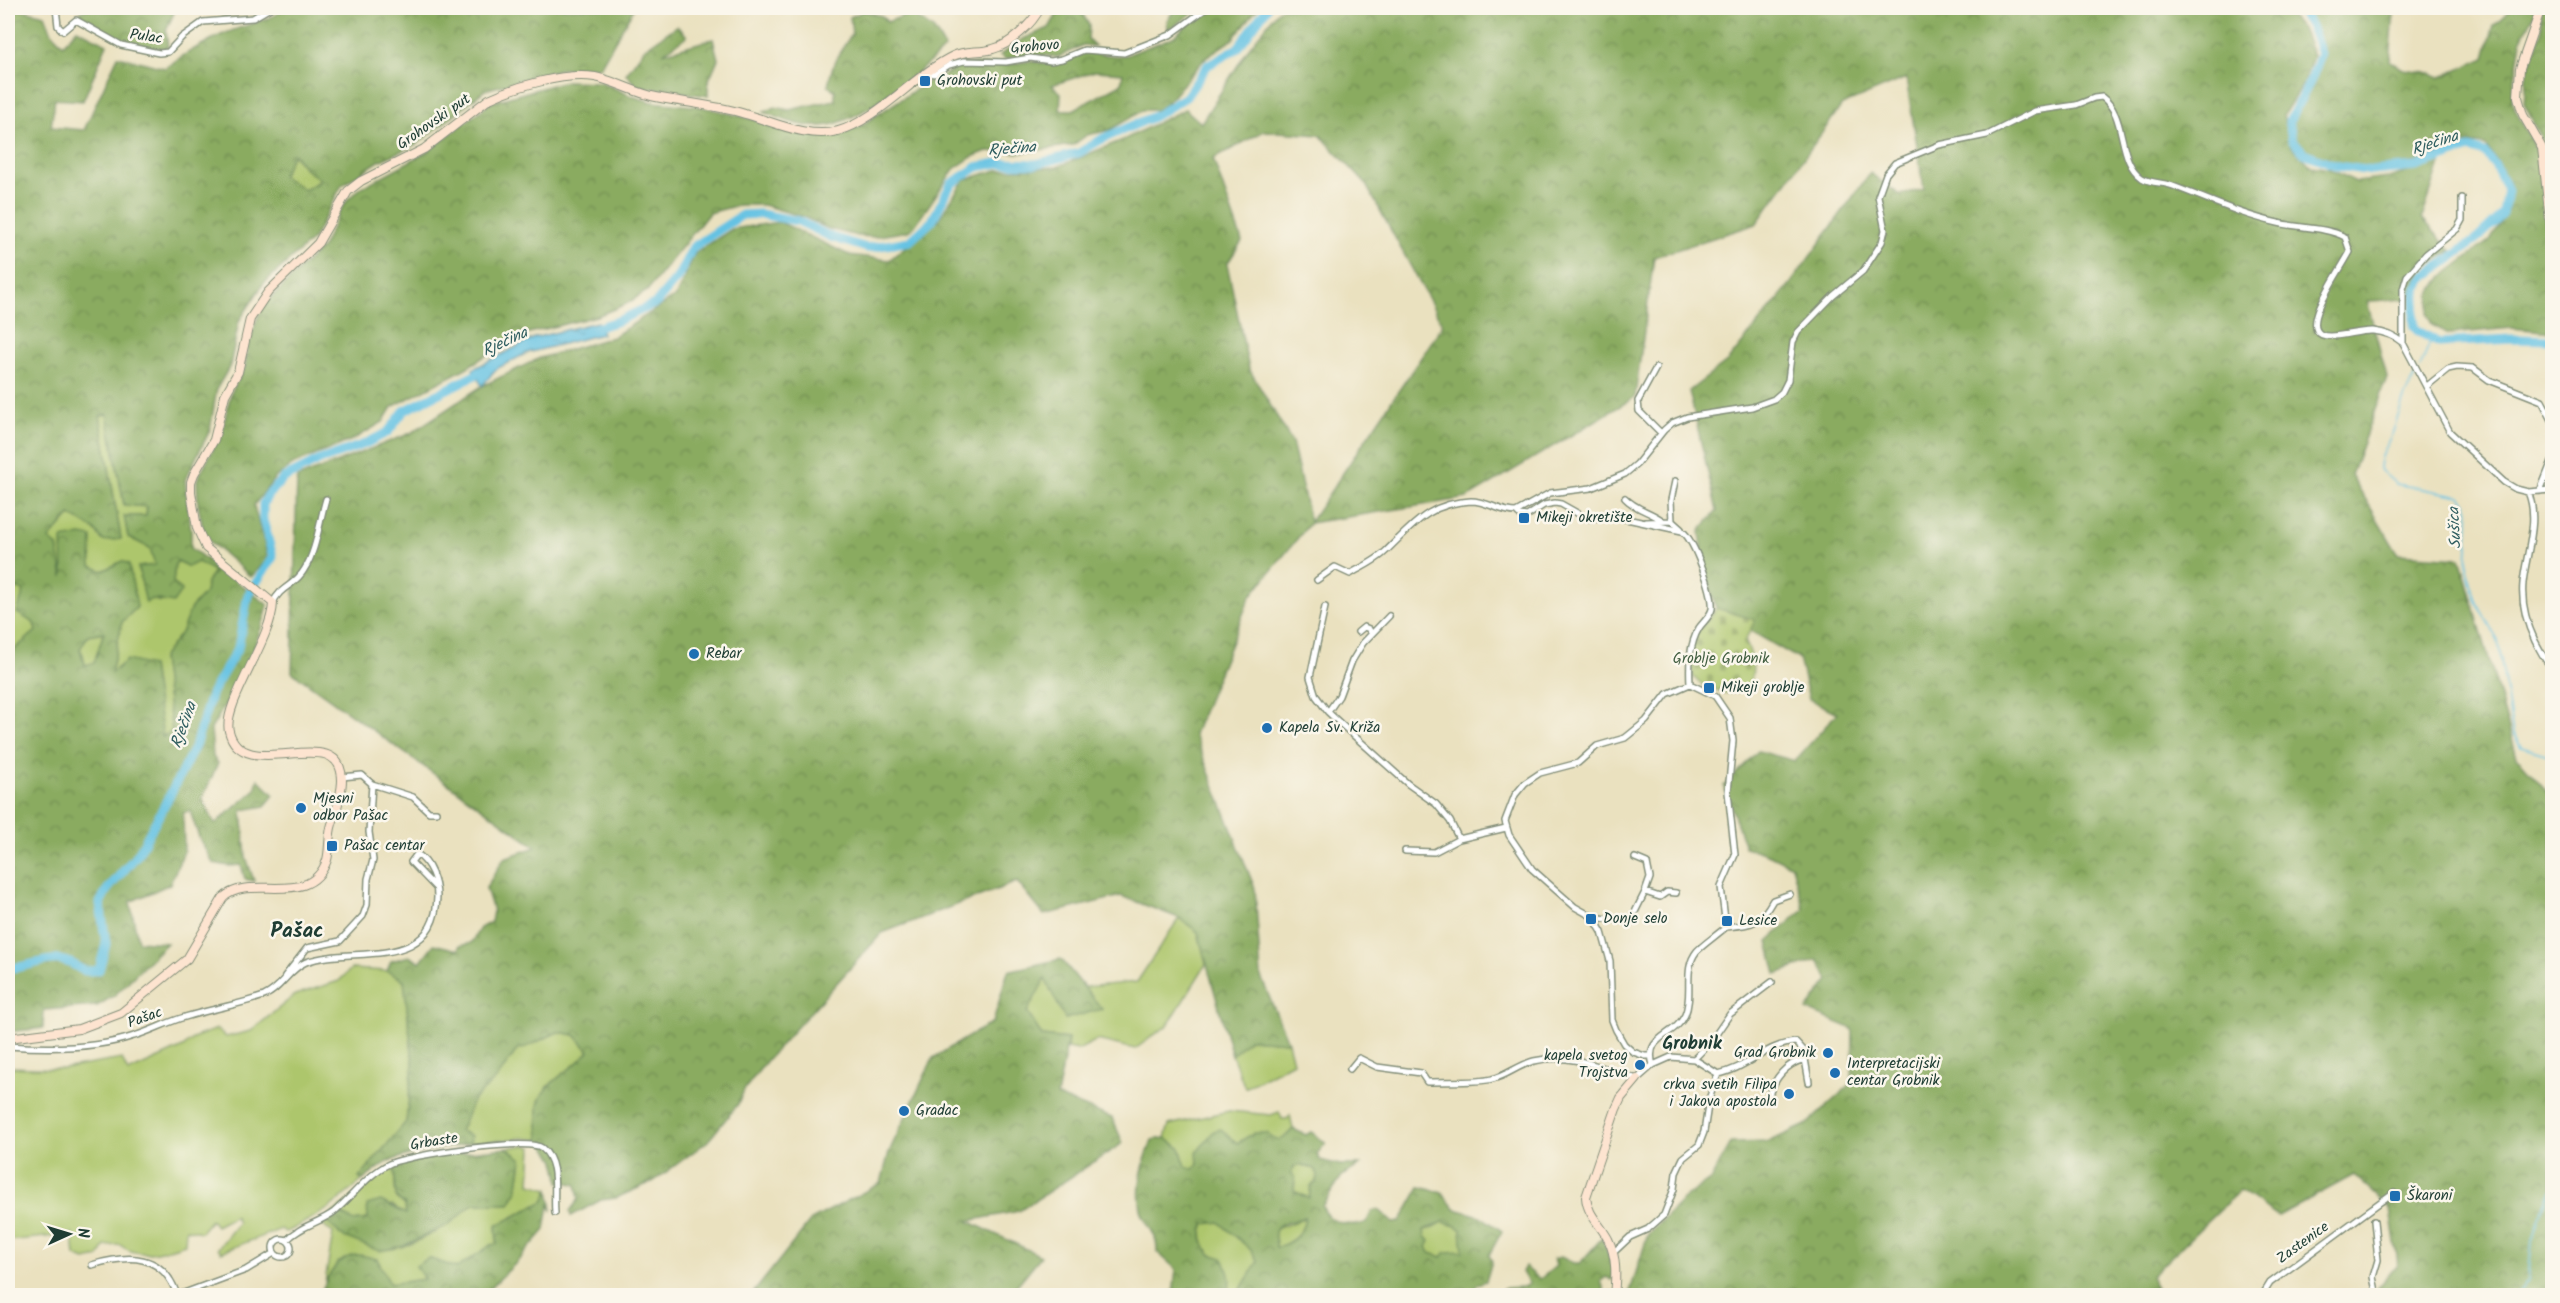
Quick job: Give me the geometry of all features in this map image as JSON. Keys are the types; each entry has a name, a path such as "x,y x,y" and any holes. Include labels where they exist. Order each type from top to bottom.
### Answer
{"main road":[{"name":"Grohovski put","path":"271,600 232,571 201,541 191,482 214,440 225,394 238,372 244,338 258,305 318,243 348,190 424,149 489,99 501,93 565,77 597,77 643,94 726,108 793,128 820,133 839,131 857,122 957,54 995,49 1027,24 1040,8"},
{"path":"2541,8 2520,68 2518,97 2523,115 2542,148 2553,239"},
{"path":"8,1038 80,1029 121,1012 187,959 229,892 237,888 264,890 295,887 315,878 327,859 330,832 342,777 336,762 322,753 313,751 259,755 248,753 239,748 232,739 228,721 229,712 255,661 271,600"},
{"path":"1614,1296 1616,1275 1613,1252 1608,1239 1587,1206 1587,1197 1619,1103 1637,1079"}],"street":[{"name":"Pulac","path":"56,8 58,26 63,31 76,20 121,45 159,53 168,52 182,37 203,22 253,18 270,8"},
{"name":"Grohovo","path":"928,72 934,74 949,65 964,61 1006,62 1030,58 1056,61 1084,50 1124,53 1170,35 1207,8"},
{"path":"1516,512 1550,493 1576,491 1618,478 1637,464 1661,433 1672,423 1687,417 1752,407 1774,399 1782,392 1788,380 1793,342 1798,332 1833,296 1863,271 1882,242 1885,230 1878,196 1886,174 1895,163 1939,145 1987,135 2035,111 2076,105 2094,98 2102,98 2112,106 2128,158 2140,177 2148,181 2170,185 2231,210 2276,223 2345,237 2350,252 2320,305 2315,321 2319,333 2329,337 2374,331 2397,337 2403,343 2422,377 2450,432 2504,482 2516,489 2528,492 2553,490"},
{"path":"2403,343 2403,289 2407,276 2426,254 2457,229 2462,220 2462,198"},
{"path":"2427,386 2448,369 2467,366 2478,370 2489,380 2542,401 2553,420"},
{"path":"1656,368 1637,406 1639,411 1661,433"},
{"path":"2540,491 2553,461"},
{"path":"1675,481 1671,500 1672,521 1691,539 1712,606 1693,642 1690,655 1690,684"},
{"path":"2528,492 2533,512 2523,580 2523,607 2536,642 2553,668"},
{"path":"1625,498 1633,506 1648,511 1663,521"},
{"path":"271,600 279,591 296,582 306,569 326,499"},
{"path":"1317,580 1335,567 1350,574 1386,551 1424,514 1445,505 1475,501 1527,516 1544,505 1555,503 1586,518 1597,519 1613,516 1682,531"},
{"path":"1642,523 1672,521"},
{"path":"1325,607 1310,676 1312,689 1328,712 1408,784 1436,804 1450,821 1459,839"},
{"path":"1328,712 1339,696 1352,661 1371,633 1389,616"},
{"path":"1358,632 1364,627 1370,629 1371,633"},
{"path":"1635,858 1647,863 1650,878 1630,922 1593,917 1575,907 1532,869 1506,828 1507,812 1515,795 1525,783 1540,773 1578,763 1597,746 1625,738 1638,729 1667,694 1690,684 1715,696 1730,718 1733,741 1728,792 1735,855 1721,887 1726,927"},
{"path":"342,777 362,775 372,784 413,797 429,812 436,812"},
{"name":"Pašac","path":"8,1046 80,1045 133,1036 183,1017 265,995 275,989 307,948 340,941 363,916 367,905 368,879 373,860 369,832 372,784"},
{"path":"1405,850 1434,852 1459,839 1506,828"},
{"path":"417,854 433,873 435,887 411,862 417,854"},
{"name":"Pašac","path":"283,980 304,963 320,958 392,952 410,946 420,938 431,922 437,894 435,887"},
{"path":"1645,892 1660,897 1667,892 1676,893"},
{"path":"1653,1065 1650,1056 1656,1041 1680,1024 1686,1014 1690,996 1689,966 1697,952 1726,927 1753,923 1763,917 1773,900 1790,894"},
{"path":"1593,917 1602,932 1610,961 1612,1020 1616,1030 1624,1044 1634,1052 1650,1056"},
{"path":"1694,1059 1710,1043 1730,1014 1772,982"},
{"path":"1350,1069 1359,1058 1377,1067 1421,1073 1427,1082 1489,1080 1502,1076 1517,1066 1536,1060 1574,1059 1637,1079 1653,1065 1671,1057 1694,1059 1718,1074 1734,1070 1777,1045 1791,1042 1798,1044 1804,1052 1809,1082"},
{"path":"1768,1097 1771,1088 1787,1066 1806,1059"},
{"path":"1613,1252 1630,1237 1648,1229 1664,1215 1674,1189 1676,1173 1683,1158 1699,1145 1704,1132 1709,1099 1718,1074"},
{"name":"Grbaste","path":"287,1240 293,1233 333,1212 388,1164 441,1152 524,1143 537,1144 550,1157 555,1169 553,1188 555,1213"},
{"name":"Zastenice","path":"2262,1296 2270,1283 2394,1192"},
{"path":"2372,1208 2378,1260 2373,1277 2377,1296"},
{"path":"2363,1215 2374,1221"},
{"name":"Grbaste","path":"279,1239 287,1240 291,1249 288,1254 282,1257 274,1253 272,1247 274,1242 279,1239"},
{"name":"Grbaste","path":"92,1265 120,1260 150,1261 169,1274 177,1295 246,1270 274,1253"}],"green space":[{"path":"15,8 45,15 52,33 63,45 77,29 107,44 83,101 55,99 51,127 84,130 118,56 165,68 210,40 287,8 634,8 600,67 560,69 485,90 419,143 379,161 342,185 313,239 263,284 239,321 230,366 217,388 210,430 185,480 191,548 268,605 246,669 211,729 213,757 218,763 202,799 215,824 255,790 258,779 274,795 265,806 242,810 246,857 254,881 245,879 241,865 229,866 213,863 200,840 190,811 183,813 184,851 170,884 130,902 138,941 167,943 115,995 97,1006 44,1010 43,1028 8,1032 8,655 36,631 34,623 17,613 24,590 10,588 8,590 8,74 10,51 8,51 8,10","holes":["293,154 307,170 321,180 305,190 282,176","107,414 124,505 147,507 146,516 124,516 128,537 150,548 155,565 138,567 146,603 151,599 173,603 182,590 173,583 175,564 178,561 188,567 198,562 214,571 207,582 205,593 191,608 181,633 162,658 172,731 163,737 152,666 127,660 111,673 122,622 137,607 129,564 122,561 103,571 91,566 92,537 81,535 62,539 63,577 57,546 49,539 70,515 94,529 103,541 121,539 100,416","104,632 94,663 85,665 80,649 88,635"]},
{"path":"89,8 176,8 166,31 168,47 145,48 123,41 83,17 80,12"},
{"path":"215,8 265,8 255,14 223,16"},
{"path":"1061,8 1079,8 1089,25 1088,39 1095,46 1083,45 1058,57 1030,54 1005,59 1000,55 1023,39 1049,28"},
{"path":"1176,8 1200,8 1168,30 1167,20"},
{"path":"1216,8 1258,8 1232,40 1207,56 1167,103 1157,110 1143,110 1110,130 1087,135 1073,145 1020,153 987,151 972,157 954,169 914,227 908,231 874,237 858,236 829,229 804,217 763,205 739,205 709,213 647,291 626,304 597,316 517,336 466,368 392,407 383,422 354,439 294,464 276,477 254,505 267,560 251,577 205,537 198,505 197,480 222,432 231,393 245,367 248,346 261,308 323,246 349,198 362,187 427,152 492,102 566,81 601,82 631,96 652,102 703,107 821,136 840,135 859,127 927,82 939,79 955,67 972,64 1006,65 1029,61 1051,64 1086,52 1116,56 1127,55 1173,37 1196,17","holes":["1095,71 1123,73 1121,84 1073,110 1060,110 1061,93 1052,85"]},
{"path":"1280,8 2283,8 2302,29 2313,56 2303,84 2283,115 2291,145 2311,166 2330,169 2356,182 2389,178 2441,161 2422,218 2451,251 2423,267 2408,299 2367,301 2387,377 2351,475 2398,554 2460,558 2517,757 2552,797 2552,1295 2372,1295 2398,1264 2390,1208 2354,1175 2278,1216 2240,1190 2151,1276 2160,1295 1629,1295 1648,1234 1688,1195 1711,1179 1731,1143 1768,1142 1806,1125 1852,1083 1853,1029 1807,1010 1829,980 1818,960 1776,974 1768,941 1804,909 1792,866 1770,855 1745,847 1724,786 1758,751 1795,761 1837,713 1809,699 1799,659 1749,630 1755,620 1716,608 1704,563 1700,531 1717,511 1689,391 1728,361 1791,283 1870,173 1900,195 1924,189 1906,78 1842,105 1756,224 1654,257 1635,397 1467,498 1310,523 1250,597 1194,734 1255,889 1261,977 1288,1042 1249,1039 1232,1055 1198,932 1179,918 1121,896 1044,915 1017,882 882,933 768,1059 744,1090 738,1104 708,1141 654,1181 616,1198 601,1200 571,1216 570,1211 579,1199 576,1184 559,1182 554,1159 539,1140 538,1106 547,1088 589,1051 575,1035 558,1032 522,1049 519,1047 497,1078 474,1099 460,1131 471,1136 470,1143 405,1156 387,1162 363,1180 359,1178 406,1122 413,1064 404,980 387,971 391,961 409,956 420,962 434,944 458,950 459,946 471,943 480,928 491,922 493,911 486,888 504,858 536,847 292,672 297,478 411,433 482,386 540,358 613,337 676,296 695,253 732,229 780,222 849,255 889,260 938,220 964,180 997,170 1057,167 1125,139 1185,109 1201,123 1249,48","holes":["1264,131 1320,135 1365,183 1443,325 1310,522 1292,442 1249,369 1227,264 1242,241 1213,159"]},
{"path":"2300,8 2391,8 2394,13 2390,61 2403,69 2426,72 2439,78 2485,58 2494,25 2512,8 2535,8 2536,11 2521,41 2511,101 2546,171 2547,218 2552,258 2552,332 2512,328 2449,334 2432,325 2428,314 2430,295 2443,276 2490,240 2504,217 2510,187 2498,163 2485,145 2465,143 2415,163 2371,169 2339,163 2306,151 2295,137 2292,121 2314,80 2323,54 2312,24"},
{"path":"2541,8 2552,8 2552,205 2551,159 2524,103 2527,69 2542,32"},
{"path":"864,11 882,16 887,22 911,13 934,30 945,48 887,96 837,123 807,126 764,112 775,107 789,110 835,100 835,90 828,86 831,72 852,34 850,17"},
{"path":"677,26 687,36 663,53 713,39 718,59 708,82 708,96 637,86 626,74 645,48"},
{"path":"293,154 306,170 321,179 305,190 282,177"},
{"path":"107,413 124,505 147,506 146,516 125,516 128,537 150,548 156,566 138,567 146,602 151,599 161,602 173,583 175,564 179,561 198,561 214,571 207,582 205,593 191,608 181,633 162,658 172,731 162,737 152,666 111,674 122,622 137,607 122,561 103,571 90,566 63,539 64,583 49,539 70,515 94,529 103,541 121,538 100,415"},
{"path":"10,588 25,590 36,631 8,655 8,590"},
{"name":"Groblje Grobnik","path":"1716,608 1755,620 1745,641 1752,658 1752,675 1749,683 1736,692 1720,692 1704,686 1693,677 1692,654 1696,637"},
{"path":"104,632 94,663 85,665 80,649 88,635"},
{"path":"1179,918 1198,932 1206,964 1168,1025 1135,1049 1097,1040 1078,1050 1067,1048 1068,1039 1042,1036 1027,1012 1045,978 1102,1010 1084,987 1137,982"},
{"path":"1061,959 1102,1009 1065,1019 1045,979 1027,1012 1042,1036 1068,1039 1057,1096 1112,1118 1123,1143 1019,1211 968,1221 1041,1256 1009,1295 755,1295 754,1292 811,1220 881,1183 889,1152 933,1058 993,1022 1008,971"},
{"path":"351,969 387,971 404,980 413,1064 406,1122 359,1178 363,1180 328,1209 291,1230 285,1232 281,1229 221,1252 218,1248 238,1223 235,1216 216,1226 211,1220 201,1232 186,1229 185,1244 151,1253 127,1250 120,1245 105,1246 99,1257 85,1260 75,1256 73,1234 8,1241 8,1067 63,1069 122,1059 128,1072 183,1047 195,1037 217,1029 226,1037 251,1031 295,995 339,981"},
{"path":"558,1032 575,1035 589,1051 542,1095 538,1111 539,1140 523,1138 470,1143 471,1136 460,1131 474,1099 497,1078 519,1047 522,1049"},
{"path":"1249,1039 1288,1042 1293,1062 1245,1088 1232,1055"},
{"path":"1229,1111 1271,1115 1279,1112 1282,1119 1287,1119 1290,1115 1293,1129 1278,1141 1271,1139 1237,1143 1221,1130 1193,1170 1186,1167 1180,1148 1165,1138 1169,1125"},
{"path":"1221,1129 1237,1143 1254,1133 1267,1133 1278,1140 1284,1138 1293,1129 1306,1135 1311,1132 1326,1143 1317,1154 1320,1160 1340,1165 1360,1165 1342,1176 1322,1206 1329,1217 1340,1223 1353,1225 1366,1223 1372,1211 1378,1209 1394,1223 1400,1222 1420,1187 1442,1193 1455,1209 1480,1216 1502,1231 1489,1255 1492,1261 1486,1281 1477,1285 1474,1295 1233,1295 1239,1292 1258,1261 1250,1249 1219,1222 1205,1224 1202,1236 1210,1254 1223,1258 1229,1276 1226,1295 1173,1295 1176,1269 1157,1252 1155,1238 1141,1209 1139,1191 1144,1165 1152,1140 1165,1138 1180,1148 1186,1167 1193,1169 1198,1164 1197,1152 1214,1131","holes":["1301,1165 1315,1169 1317,1175 1316,1182 1311,1186 1309,1198 1294,1191 1295,1177 1291,1172 1295,1166","1305,1217 1302,1229 1296,1237 1276,1248 1276,1229 1283,1224","1443,1222 1456,1226 1461,1230 1463,1251 1446,1252 1442,1257 1430,1253 1427,1247 1430,1241 1425,1237 1424,1230"]},
{"path":"525,1145 532,1147 530,1184 549,1189 544,1201 496,1226 497,1244 491,1245 457,1268 428,1258 425,1279 390,1284 377,1259 338,1262 325,1282 333,1233 320,1223 390,1167 394,1166 396,1198 405,1205 406,1215 392,1205 368,1219 353,1221 342,1214 361,1242 377,1249 391,1249 422,1239 450,1222 473,1204 510,1204 517,1192 522,1159 507,1148"},
{"path":"507,1148 522,1159 517,1192 510,1204 473,1204 448,1225 401,1247 379,1251 339,1235 326,1222 335,1215 342,1214 353,1221 368,1219 367,1205 381,1201 406,1214 405,1205 396,1198 394,1166 432,1156"},
{"path":"1301,1165 1315,1169 1317,1175 1316,1182 1311,1186 1309,1199 1294,1192 1295,1177 1291,1172 1295,1166"},
{"path":"549,1189 552,1211 549,1205 545,1230 483,1295 320,1295 333,1269 338,1263 351,1256 360,1255 377,1259 390,1284 424,1279 416,1266 428,1258 457,1268 491,1245 497,1244 496,1226 544,1201"},
{"path":"1306,1217 1296,1237 1276,1248 1274,1235 1276,1229"},
{"path":"1219,1222 1250,1249 1258,1261 1241,1288 1237,1292 1226,1295 1210,1254 1203,1243 1202,1230 1205,1224"},
{"path":"1443,1222 1462,1230 1464,1251 1442,1257 1430,1253 1427,1247 1430,1241 1425,1237 1424,1230"},
{"path":"1602,1238 1614,1270 1612,1280 1606,1277 1601,1281 1605,1293 1612,1292 1611,1295 1503,1296 1503,1288 1523,1287 1529,1284 1522,1272 1525,1267 1540,1279 1556,1266 1554,1259 1561,1257 1573,1263 1580,1263"}],"water":[{"path":"597,322 602,334 527,353 496,369 482,386 473,369 534,338"}],"waterway":[{"name":"Rječina","path":"589,330 618,321 656,303 677,278 693,247 742,215 760,214 798,221 831,237 867,248 910,241 932,221 951,184 977,167 997,163 1036,164 1079,153 1102,139 1155,116 1186,97 1208,65 1238,48 1267,8"},
{"name":"Rječina","path":"2298,8 2311,26 2321,54 2311,80 2289,121 2292,139 2304,153 2338,166 2372,171 2416,167 2470,148 2485,153 2496,167 2507,190 2503,214 2477,239 2426,276 2417,288 2414,327 2439,343 2512,339 2552,340"},
{"name":"Sušica","path":"2420,368 2431,339"},
{"name":"Rječina","path":"8,968 57,960 70,963 86,971 99,970 106,944 100,903 107,890 138,854 195,746 212,692 238,648 248,595 273,557 263,520 263,504 268,495 284,478 320,460 365,444 388,432 404,411 485,370"},
{"name":"Sušica","path":"2417,372 2405,395 2392,434 2382,455 2379,469 2396,484 2461,496 2467,503 2469,518 2467,569 2476,601 2498,641 2513,734 2521,747 2552,756"},
{"path":"2516,1296 2528,1280 2532,1241 2552,1189"}],"place":[{"name":"Grohovski put","path":"925,81"},
{"name":"Mikeji okretište","path":"1524,518"},
{"name":"Rebar","path":"694,654"},
{"name":"Mikeji groblje","path":"1709,688"},
{"name":"Kapela Sv. Križa","path":"1267,728"},
{"name":"Mjesni odbor Pašac","path":"301,808"},
{"name":"Pašac centar","path":"332,846"},
{"name":"Donje selo","path":"1591,919"},
{"name":"Lesice","path":"1727,921"},
{"name":"Grad Grobnik","path":"1828,1053"},
{"name":"kapela svetog Trojstva","path":"1640,1065"},
{"name":"Interpretacijski centar Grobnik","path":"1835,1073"},
{"name":"crkva svetih Filipa i Jakova apostola","path":"1789,1094"},
{"name":"Gradac","path":"904,1111"},
{"name":"Škaroni","path":"2395,1196"}],"district":[{"name":"Pašac","path":"297,931"},
{"name":"Grobnik","path":"1692,1044"}]}
